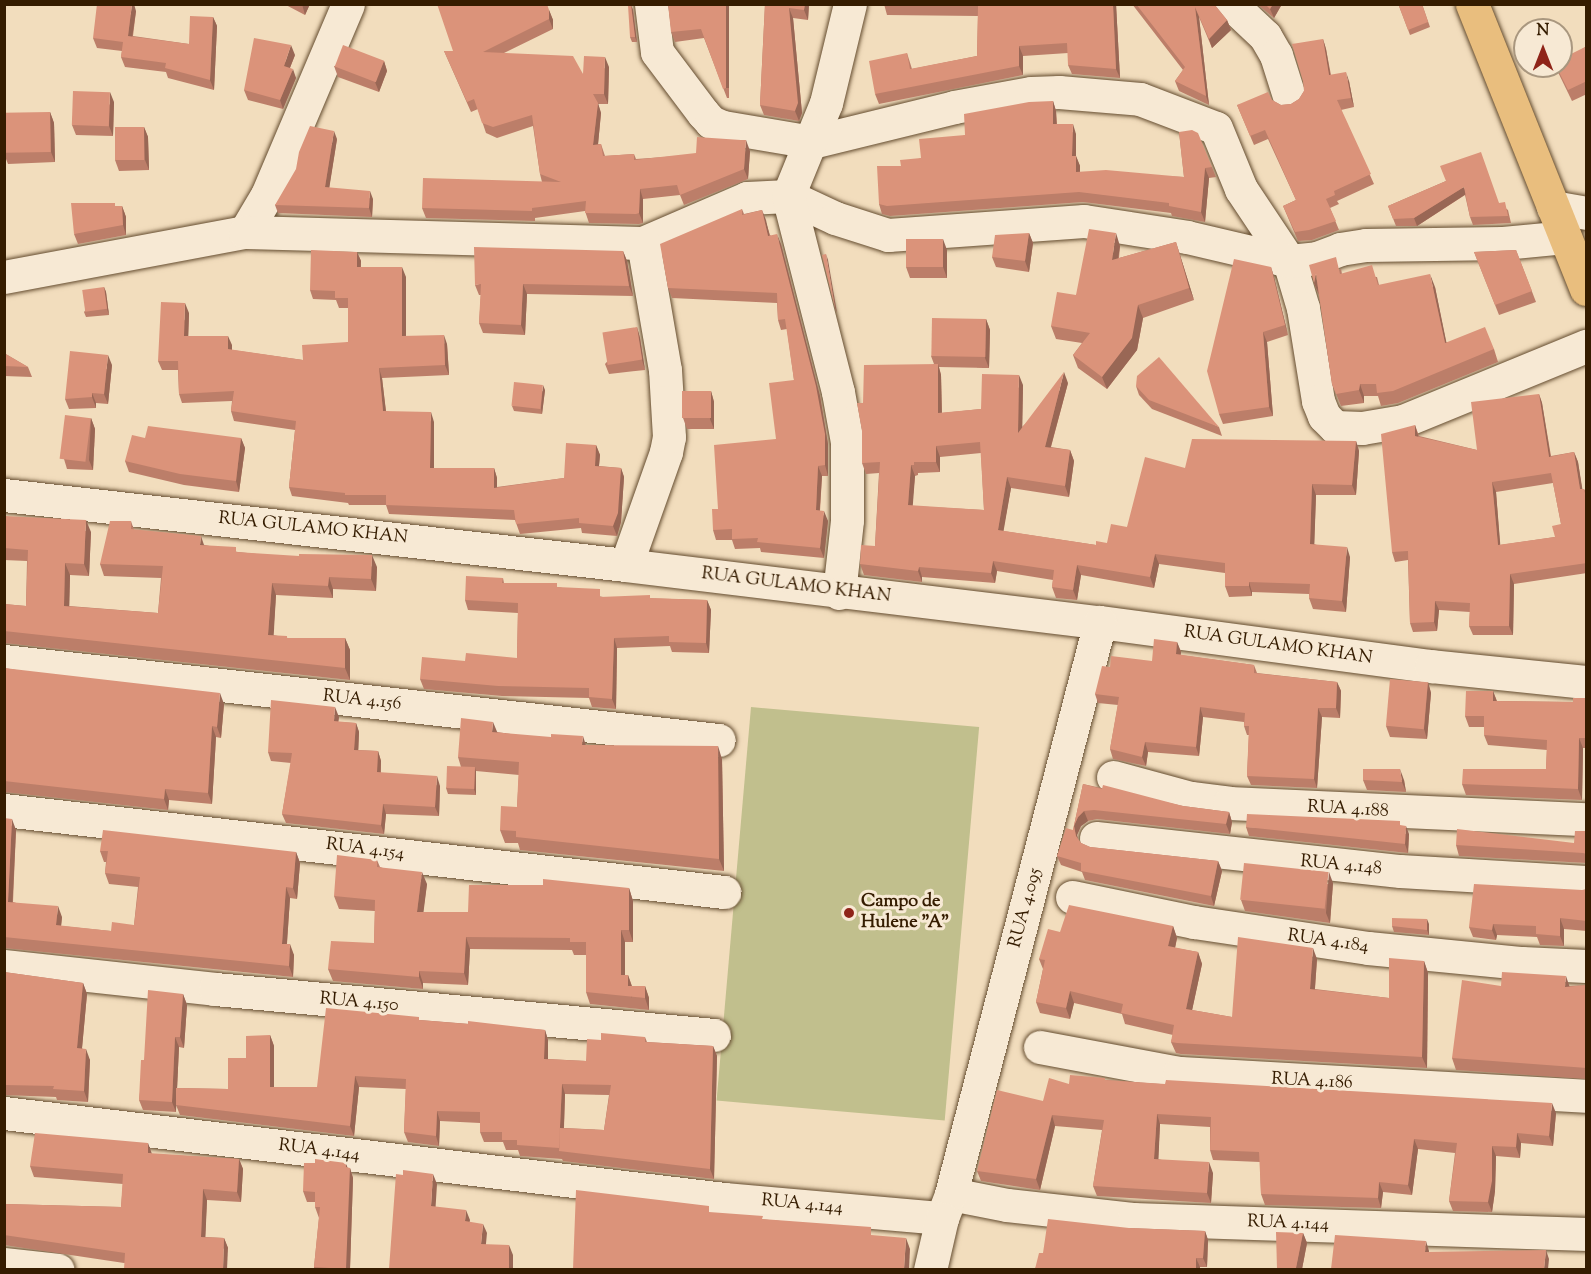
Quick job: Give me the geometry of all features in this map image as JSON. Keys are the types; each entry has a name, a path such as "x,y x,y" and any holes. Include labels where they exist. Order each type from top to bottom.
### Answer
{"main road":[{"path":"1472,4 1587,289"}],"street":[{"path":"245,232 267,195 348,4"},
{"path":"651,4 657,52 711,122 723,127 812,142 954,107 1031,93 1059,92 1140,99 1216,128 1241,189 1289,261 1303,308 1318,400 1324,416 1335,427 1362,428 1403,422 1587,346"},
{"path":"839,592 847,520 847,442 838,392 788,196 826,103 850,4"},
{"path":"1230,4 1265,36 1276,55 1289,96"},
{"path":"4,277 245,232 642,243 747,198 788,196 835,218 888,235 1084,221 1187,237 1289,261 1317,258 1340,249 1366,245 1492,243 1565,237"},
{"path":"1553,207 1587,213"},
{"path":"626,565 666,452 669,437 665,370 642,243"},
{"name":"RUA GULAMO KHAN","path":"4,495 626,565 1100,622 1431,666 1587,682"},
{"name":"RUA 4.095","path":"930,1269 1100,622"},
{"name":"RUA 4.156","path":"4,661 719,740"},
{"name":"RUA 4.188","path":"1113,777 1191,798 1229,803 1587,819"},
{"name":"RUA 4.154","path":"4,810 724,892"},
{"name":"RUA 4.148","path":"1096,838 1377,869 1587,882"},
{"name":"RUA 4.184","path":"1072,897 1194,922 1368,948 1522,963 1587,966"},
{"name":"RUA 4.150","path":"4,966 226,991 714,1035"},
{"name":"RUA 4.186","path":"1040,1047 1189,1074 1587,1096"},
{"name":"RUA 4.144","path":"4,1113 724,1199 947,1206 1007,1205 1134,1219 1587,1234"},
{"path":"4,1264 58,1269"}],"shaded area":[{"name":"Campo de Hulene \"A\"","path":"751,707 979,727 945,1120 717,1100"}],"building":[{"path":"97,4 132,4 128,36 189,44 190,16 213,17 210,80 165,68 166,63 121,57 123,42 93,38"},
{"path":"437,4 547,4 549,19 483,52 573,56 583,74 584,56 605,57 604,94 593,94 598,103 593,145 601,144 603,156 634,154 634,160 696,153 697,137 746,140 744,169 680,195 677,185 640,189 639,213 636,214 585,213 586,201 532,208 532,211 422,208 423,178 561,182 540,174 532,115 493,127 482,123 474,99 467,102 444,51 453,51"},
{"path":"668,4 726,4 726,88 723,89 701,29 671,32"},
{"path":"765,4 805,4 804,10 789,8 798,103 795,111 760,105"},
{"path":"884,4 1113,4 1116,69 1068,65 1067,43 1019,46 1019,66 875,94 869,61 907,53 910,69 977,56 978,6 884,6"},
{"path":"1136,4 1214,4 1227,20 1209,39 1195,7 1206,96 1175,81 1185,67"},
{"path":"1422,4 1428,22 1408,30 1399,6"},
{"path":"628,5 631,5 635,37 630,37"},
{"path":"254,38 291,45 284,66 293,69 280,100 244,90"},
{"path":"1323,39 1329,75 1346,72 1351,98 1337,100 1371,174 1334,191 1335,195 1326,199 1336,221 1295,232 1283,206 1296,200 1265,130 1250,136 1237,105 1268,92 1272,100 1281,105 1291,104 1299,99 1304,91 1303,81 1292,44"},
{"path":"343,45 384,61 376,82 335,66"},
{"path":"1587,46 1587,81 1568,90 1562,78 1573,78 1573,53"},
{"path":"73,91 110,92 109,126 72,125"},
{"path":"1053,101 1053,124 1073,124 1072,156 1076,156 1076,172 1106,170 1184,177 1179,132 1192,130 1198,133 1212,167 1205,168 1201,212 1169,206 1169,203 1079,192 887,206 879,204 877,166 901,166 900,160 921,158 919,139 965,135 964,114 1029,102"},
{"path":"50,112 51,152 5,153 4,113"},
{"path":"310,126 334,131 325,187 370,191 369,208 275,205 296,169 299,152"},
{"path":"115,127 144,127 144,160 115,160"},
{"path":"1481,152 1499,203 1505,202 1508,216 1470,217 1464,187 1414,218 1393,219 1388,206 1446,181 1440,166"},
{"path":"71,203 115,203 115,206 122,206 123,225 74,234"},
{"path":"742,209 742,215 762,210 768,236 777,234 816,386 825,434 825,465 818,466 816,510 824,511 820,548 757,542 758,538 732,539 732,529 713,530 712,509 718,509 714,445 776,439 769,383 794,380 785,319 778,320 777,293 668,288 660,244"},
{"path":"1089,229 1116,233 1112,260 1176,242 1189,288 1138,305 1132,338 1102,377 1073,355 1090,333 1051,326 1057,292 1076,295"},
{"path":"1029,233 1025,261 992,257 995,235"},
{"path":"906,239 943,239 943,267 906,267"},
{"path":"474,247 623,251 629,286 523,284 521,325 479,323 481,284 475,285"},
{"path":"311,250 357,252 357,267 402,267 402,336 444,335 445,365 379,368 383,411 431,412 430,468 494,468 494,488 564,478 566,443 596,445 595,466 621,468 618,513 613,526 579,523 579,518 516,524 514,510 386,505 386,495 345,495 345,493 289,487 296,421 231,411 234,391 179,394 178,361 158,361 161,302 185,303 184,336 228,336 228,349 303,360 302,345 348,342 348,298 335,298 335,291 310,290"},
{"path":"1516,250 1532,291 1495,305 1474,252"},
{"path":"826,254 835,308 822,255"},
{"path":"1336,257 1340,274 1372,265 1378,285 1430,274 1445,343 1485,327 1494,349 1393,391 1377,393 1376,384 1360,384 1359,390 1336,394 1332,384 1316,274 1314,283 1309,265"},
{"path":"1234,259 1271,267 1285,325 1263,332 1269,407 1219,414 1207,371"},
{"path":"104,287 107,309 85,312 82,290"},
{"path":"932,318 986,319 985,357 931,356"},
{"path":"637,327 642,360 608,365 602,332"},
{"path":"70,351 108,355 104,394 92,393 92,397 65,399"},
{"path":"4,353 28,367 4,366"},
{"path":"1159,357 1219,427 1149,400 1136,386 1137,376"},
{"path":"938,364 938,413 981,409 982,374 1019,375 1018,433 1064,372 1045,447 1070,450 1065,486 1007,477 998,530 1096,545 1096,541 1107,543 1111,524 1127,527 1145,457 1185,468 1192,439 1356,441 1352,485 1312,484 1310,544 1347,547 1342,601 1309,598 1310,584 1249,582 1249,586 1225,586 1225,563 1155,554 1150,577 1077,565 1073,590 1052,587 1054,570 993,561 991,573 919,567 918,571 860,564 861,545 875,546 880,462 862,463 862,431 857,403 863,403 864,365","holes":["980,442 984,510 908,505 911,465 914,465 914,462 936,462 936,446"]},
{"path":"514,382 543,385 540,409 511,406"},
{"path":"682,391 711,391 711,418 682,418"},
{"path":"1539,394 1549,457 1574,452 1580,489 1584,489 1587,501 1587,563 1510,574 1509,626 1469,626 1470,603 1435,601 1434,622 1410,623 1408,551 1392,552 1381,434 1415,425 1415,436 1477,450 1471,402","holes":["1551,473 1561,524 1552,526 1555,537 1498,545 1492,482"]},
{"path":"65,415 91,418 85,462 60,459"},
{"path":"148,426 241,438 236,481 180,474 125,461 132,435 145,438"},
{"path":"4,516 86,520 84,564 65,563 64,606 158,613 163,566 100,564 110,521 131,521 131,529 201,536 200,545 236,547 236,552 299,556 299,554 372,555 371,579 329,577 328,586 272,583 268,635 287,636 287,638 345,638 345,668 4,631 4,604 26,606 28,550 4,548"},
{"path":"466,576 503,578 502,583 557,583 557,587 600,589 600,597 650,595 650,598 707,600 706,643 669,642 669,636 614,638 612,699 589,697 589,688 498,686 420,679 422,657 465,661 466,653 517,658 518,603 465,600"},
{"path":"1154,639 1177,642 1176,654 1254,665 1254,673 1337,682 1336,708 1318,708 1314,779 1247,776 1249,726 1244,726 1245,713 1200,707 1196,747 1145,742 1142,757 1110,749 1119,697 1095,694 1102,666 1110,667 1111,656 1152,661"},
{"path":"4,668 220,693 217,727 212,726 208,793 165,789 164,799 4,781"},
{"path":"1390,679 1428,682 1424,729 1386,726"},
{"path":"1466,691 1493,691 1493,701 1573,702 1573,698 1587,698 1587,738 1579,738 1578,789 1462,784 1463,769 1546,769 1547,740 1484,735 1484,716 1465,716"},
{"path":"271,700 335,707 334,721 356,723 354,750 378,751 377,772 437,776 435,807 383,804 381,825 282,814 292,753 268,752"},
{"path":"461,718 493,722 492,732 551,737 551,734 583,736 582,745 718,746 719,859 516,837 516,831 500,830 501,806 517,807 519,762 458,757"},
{"path":"447,766 475,767 474,789 446,788"},
{"path":"1363,769 1400,769 1402,782 1363,780"},
{"path":"1083,784 1102,789 1103,785 1183,806 1229,812 1226,824 1094,810 1084,811 1074,826 1076,836 1081,843 1090,847 1218,861 1211,896 1081,871 1081,863 1057,856 1066,828 1073,830"},
{"path":"1247,814 1400,821 1400,825 1406,826 1405,844 1246,827"},
{"path":"4,818 12,819 8,902 58,906 56,925 111,931 112,922 134,925 140,877 105,873 108,851 100,851 103,830 296,852 293,888 286,887 282,944 290,944 289,966 4,937"},
{"path":"1457,829 1574,843 1575,831 1587,831 1587,854 1456,845"},
{"path":"337,855 377,860 377,867 422,872 417,912 468,912 469,885 543,885 543,879 629,888 629,930 621,930 621,975 628,975 628,986 645,986 645,998 586,992 586,942 570,942 570,938 466,937 464,973 419,971 419,977 328,969 331,941 374,943 375,900 334,896"},
{"path":"1244,863 1329,872 1325,909 1240,900"},
{"path":"1474,884 1587,889 1587,921 1560,918 1560,936 1536,934 1536,926 1493,924 1492,930 1469,927"},
{"path":"1069,905 1173,926 1168,946 1198,952 1186,1009 1232,1017 1238,937 1313,948 1310,989 1389,998 1389,958 1424,961 1422,1057 1177,1043 1171,1042 1174,1025 1121,1013 1123,1004 1070,991 1066,1008 1036,1002 1045,960 1039,959 1048,929 1060,932"},
{"path":"1392,918 1427,919 1427,930 1392,926"},
{"path":"4,972 83,983 77,1048 86,1049 84,1091 53,1089 54,1086 4,1085"},
{"path":"1502,972 1566,976 1565,987 1587,985 1587,1068 1452,1058 1462,980 1501,986"},
{"path":"148,990 183,994 180,1037 175,1037 172,1102 139,1100"},
{"path":"326,1008 419,1017 419,1020 468,1024 468,1021 545,1030 544,1059 586,1061 587,1039 601,1040 601,1033 645,1037 645,1042 713,1046 710,1169 559,1151 560,1128 604,1130 611,1085 562,1084 559,1148 517,1145 517,1140 502,1140 502,1132 480,1132 480,1112 437,1111 436,1136 404,1132 406,1079 355,1076 350,1126 176,1105 176,1088 228,1089 228,1058 246,1058 246,1036 270,1035 270,1087 317,1087"},
{"path":"1070,1075 1165,1084 1166,1080 1552,1103 1549,1136 1517,1133 1516,1147 1492,1146 1492,1181 1488,1202 1449,1201 1457,1143 1414,1139 1408,1185 1379,1182 1378,1198 1261,1194 1259,1152 1210,1150 1211,1117 1157,1114 1154,1159 1209,1162 1207,1193 1093,1186 1104,1120 1052,1115 1036,1179 977,1171 997,1090 1043,1101 1049,1078 1069,1084"},
{"path":"35,1133 148,1143 148,1153 239,1159 237,1192 203,1189 201,1237 224,1238 223,1269 124,1269 125,1253 4,1235 4,1204 121,1207 123,1174 30,1166"},
{"path":"315,1159 346,1163 346,1167 350,1168 346,1269 314,1267 320,1207 315,1207 315,1192 303,1191 304,1163 315,1163"},
{"path":"403,1170 433,1174 431,1206 466,1210 465,1221 483,1224 481,1244 509,1245 509,1269 389,1269 396,1174 403,1175"},
{"path":"576,1190 709,1206 709,1212 763,1216 762,1219 871,1227 871,1235 906,1238 904,1269 573,1269"},
{"path":"1048,1219 1129,1228 1205,1231 1203,1258 1196,1258 1196,1269 1035,1269 1039,1253 1043,1253"},
{"path":"1276,1232 1303,1233 1296,1268 1277,1269"},
{"path":"1335,1235 1426,1241 1425,1252 1546,1250 1544,1269 1331,1269"}],"place":[{"name":"Campo de Hulene \"A\"","path":"849,913"}]}
